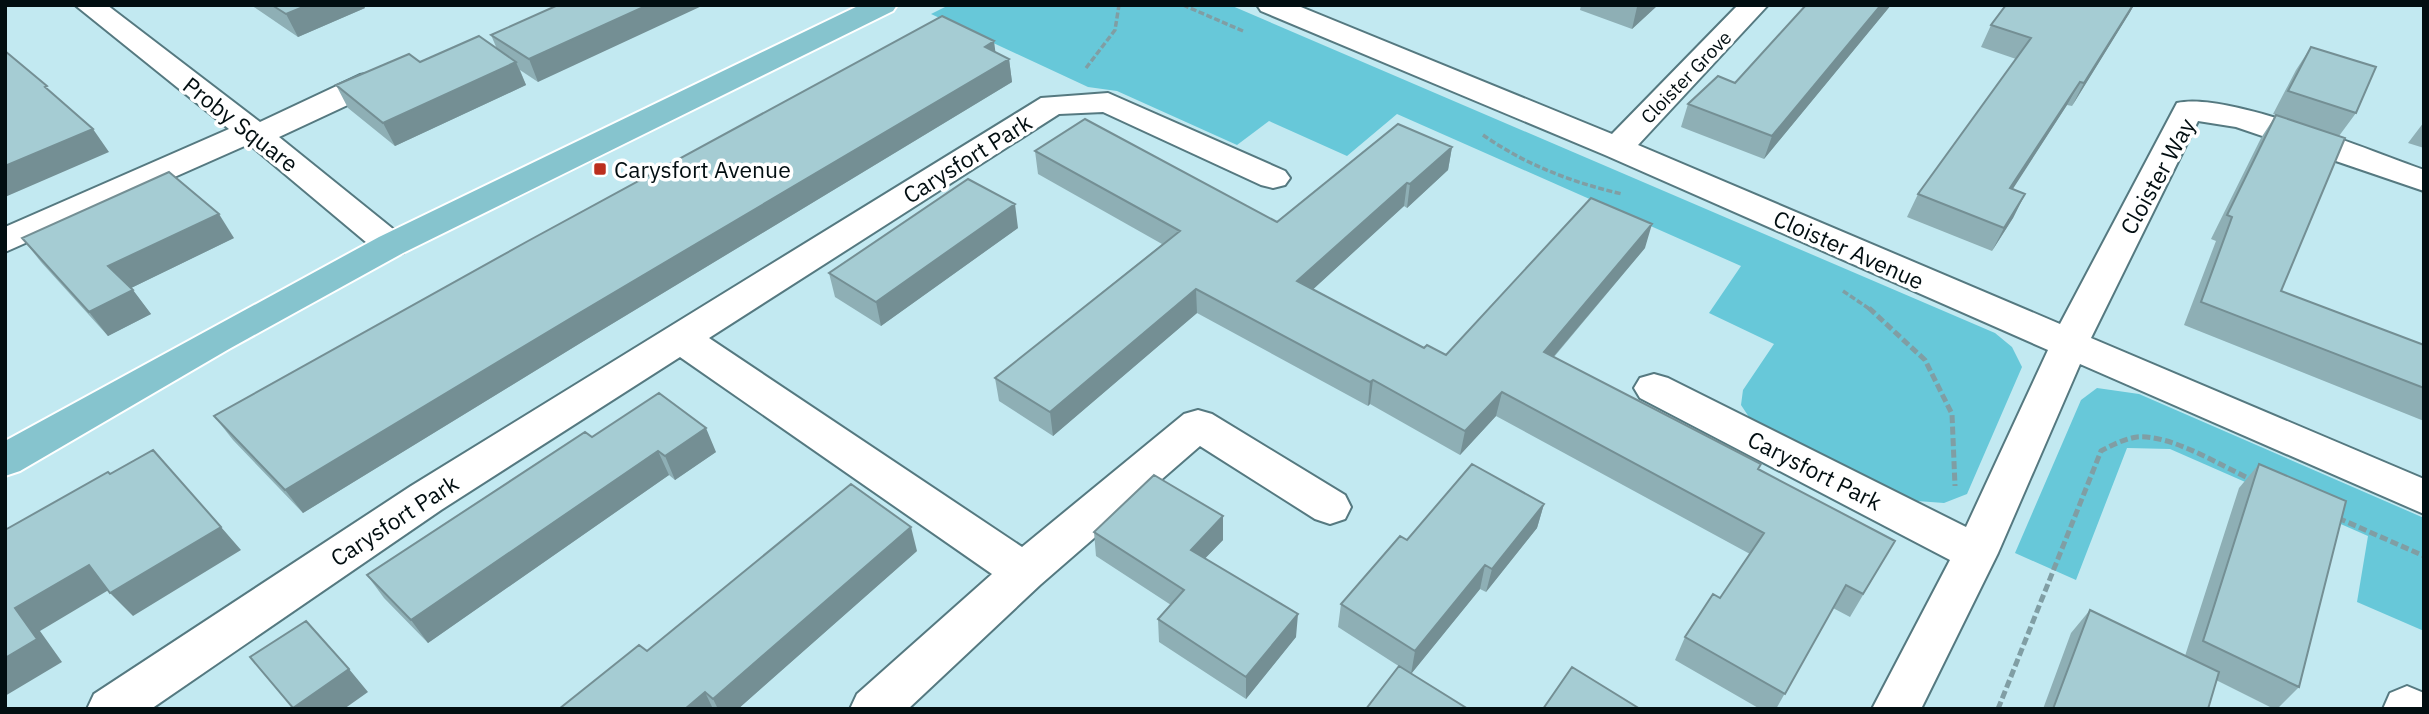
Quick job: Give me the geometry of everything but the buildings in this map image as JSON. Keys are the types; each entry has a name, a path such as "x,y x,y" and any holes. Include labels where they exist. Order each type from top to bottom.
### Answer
{"main road":[{"path":"5,460 216,340 391,245 883,5"}],"street":[{"name":"Proby Square","path":"89,5 255,133 391,245"},
{"name":"Cloister Avenue","path":"1271,5 1617,148 2424,497"},
{"name":"Cloister Grove","path":"1617,148 1754,5"},
{"path":"5,241 371,82"},
{"name":"Carysfort Park","path":"111,709 426,498 1052,105 1108,102 1273,178"},
{"name":"Cloister Way","path":"2069,345 2188,110 2242,118 2424,181"},
{"path":"682,339 1024,572"},
{"path":"1896,709 1963,546 2069,345"},
{"name":"Carysfort Park","path":"1654,388 1963,546"},
{"path":"874,709 1024,572 1198,425 1330,507"}],"path":[{"path":"1071,104 1074,83 1115,30 1119,5"},
{"path":"1182,5 1245,32"},
{"path":"1473,128 1536,169 1573,184 1623,194"},
{"path":"1834,285 1873,311 1925,360 1952,414 1963,546"},
{"path":"1998,709 2101,451 2117,442 2142,437 2177,447 2253,480"},
{"path":"2329,514 2424,556"}],"shaded area":[{"path":"949,5 1230,5 1995,333 2012,347 2022,367 1967,494 1944,503 1917,501 1768,432 1751,420 1741,405 1743,390 1774,344 1709,313 1741,266 1397,114 1347,156 1269,121 1237,145 1117,91 1088,87 931,14"},
{"path":"2097,388 2139,394 2424,518 2424,631 2357,602 2368,536 2170,449 2127,448 2076,580 2015,553 2081,400"}],"place":[{"name":"Carysfort Avenue","path":"600,169"}]}
